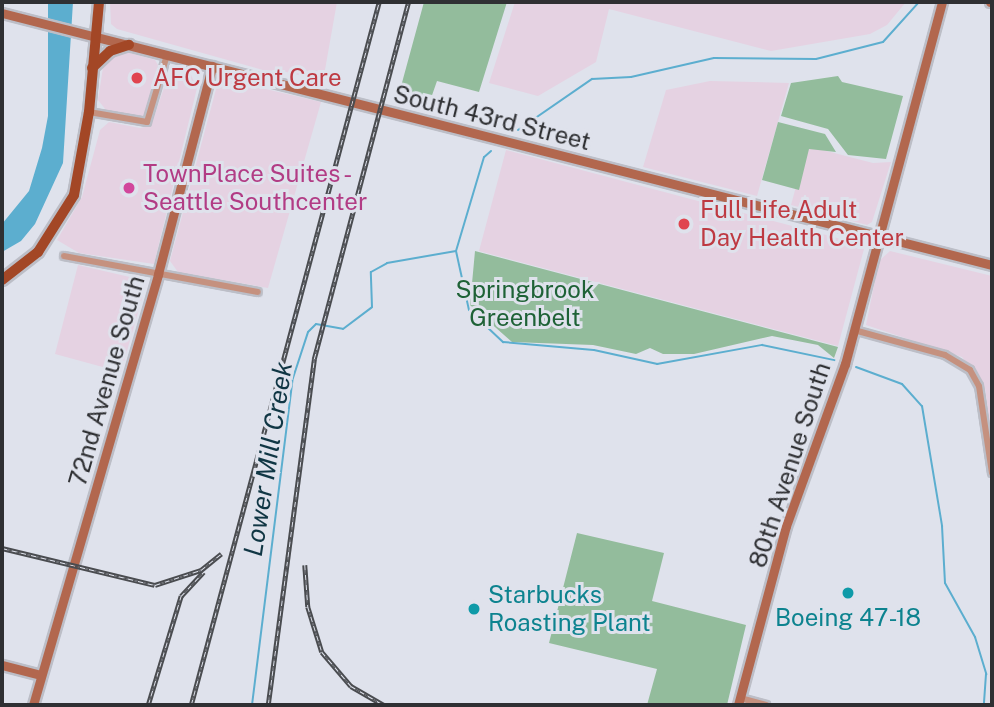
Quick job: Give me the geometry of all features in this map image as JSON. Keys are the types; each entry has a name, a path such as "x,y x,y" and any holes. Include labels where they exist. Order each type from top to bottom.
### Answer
{"main road":[{"path":"2,280 38,252 67,209 78,177 89,112 99,2"},
{"path":"92,69 110,51 129,45"}],"street":[{"name":"80th Avenue South","path":"739,702 786,526 854,330 942,2"},
{"name":"South 43rd Street","path":"2,13 992,265"},
{"path":"89,112 147,122 167,55"},
{"name":"72nd Avenue South","path":"33,705 158,274 212,66"},
{"path":"64,256 258,292"},
{"path":"854,330 945,355 970,370 979,386 992,472"},
{"path":"2,665 41,675"},
{"path":"739,702 766,705"}],"shaded area":[{"path":"110,2 337,2 323,81 282,71 277,74 117,29 111,24"},
{"path":"515,2 906,2 887,25 870,34 771,51 609,9 596,62 538,96 489,83"},
{"path":"123,51 155,60 158,65 147,112 141,117 106,110 98,100 104,61"},
{"name":"TownPlace Suites - Seattle Southcenter","path":"178,71 191,75 197,88 154,264 79,253 57,240 82,197 100,130 109,122 140,128 151,126 167,79"},
{"path":"219,78 321,102 268,288 178,272 170,261"},
{"path":"710,81 789,83 757,196 643,167 666,90"},
{"path":"807,146 873,163 891,162 872,222 867,225 791,205"},
{"path":"506,150 860,244 864,249 838,346 479,251"},
{"path":"890,251 992,276 992,440 985,388 962,357 866,325 879,261"},
{"path":"78,265 147,281 121,372 55,354"}],"green space":[{"path":"424,2 507,2 479,92 437,81 430,101 400,90"},
{"path":"838,76 842,82 903,96 886,159 848,155 828,129 781,116 791,83"},
{"path":"778,122 825,134 836,152 809,149 799,190 762,180"},
{"name":"Springbrook Greenbelt","path":"475,251 838,347 834,358 818,345 772,336 694,354 663,354 650,348 636,354 593,345 512,342 470,305"},
{"path":"577,533 664,553 652,601 746,625 727,705 647,705 657,669 549,643"}],"water":[{"path":"48,2 73,2 63,163 35,224 21,241 2,252 2,224 29,191 48,116"}],"waterway":[{"path":"518,130 592,79 631,77 714,58 816,59 883,42 919,2"},
{"path":"491,151 484,157 456,251 469,310 503,342 594,350 657,364 762,345 834,360"},
{"name":"Lower Mill Creek","path":"252,705 293,378 308,332 316,324 343,329 372,307 371,272 387,263 456,251"},
{"path":"856,367 902,384 922,406 942,526 945,583 975,637 986,674 984,705"}],"railway":[{"path":"191,705 379,2"},
{"path":"268,705 314,359 408,2"},
{"path":"2,548 155,585 201,570 221,554"},
{"path":"305,565 308,607 322,652 351,686 384,705"},
{"path":"148,705 181,596 203,572"}],"place":[{"name":"AFC Urgent Care","path":"137,78"},
{"name":"TownPlace Suites - Seattle Southcenter","path":"129,188"},
{"name":"Full Life Adult Day Health Center","path":"684,224"},
{"name":"Boeing 47-18","path":"848,593"},
{"name":"Starbucks Roasting Plant","path":"474,609"}]}
